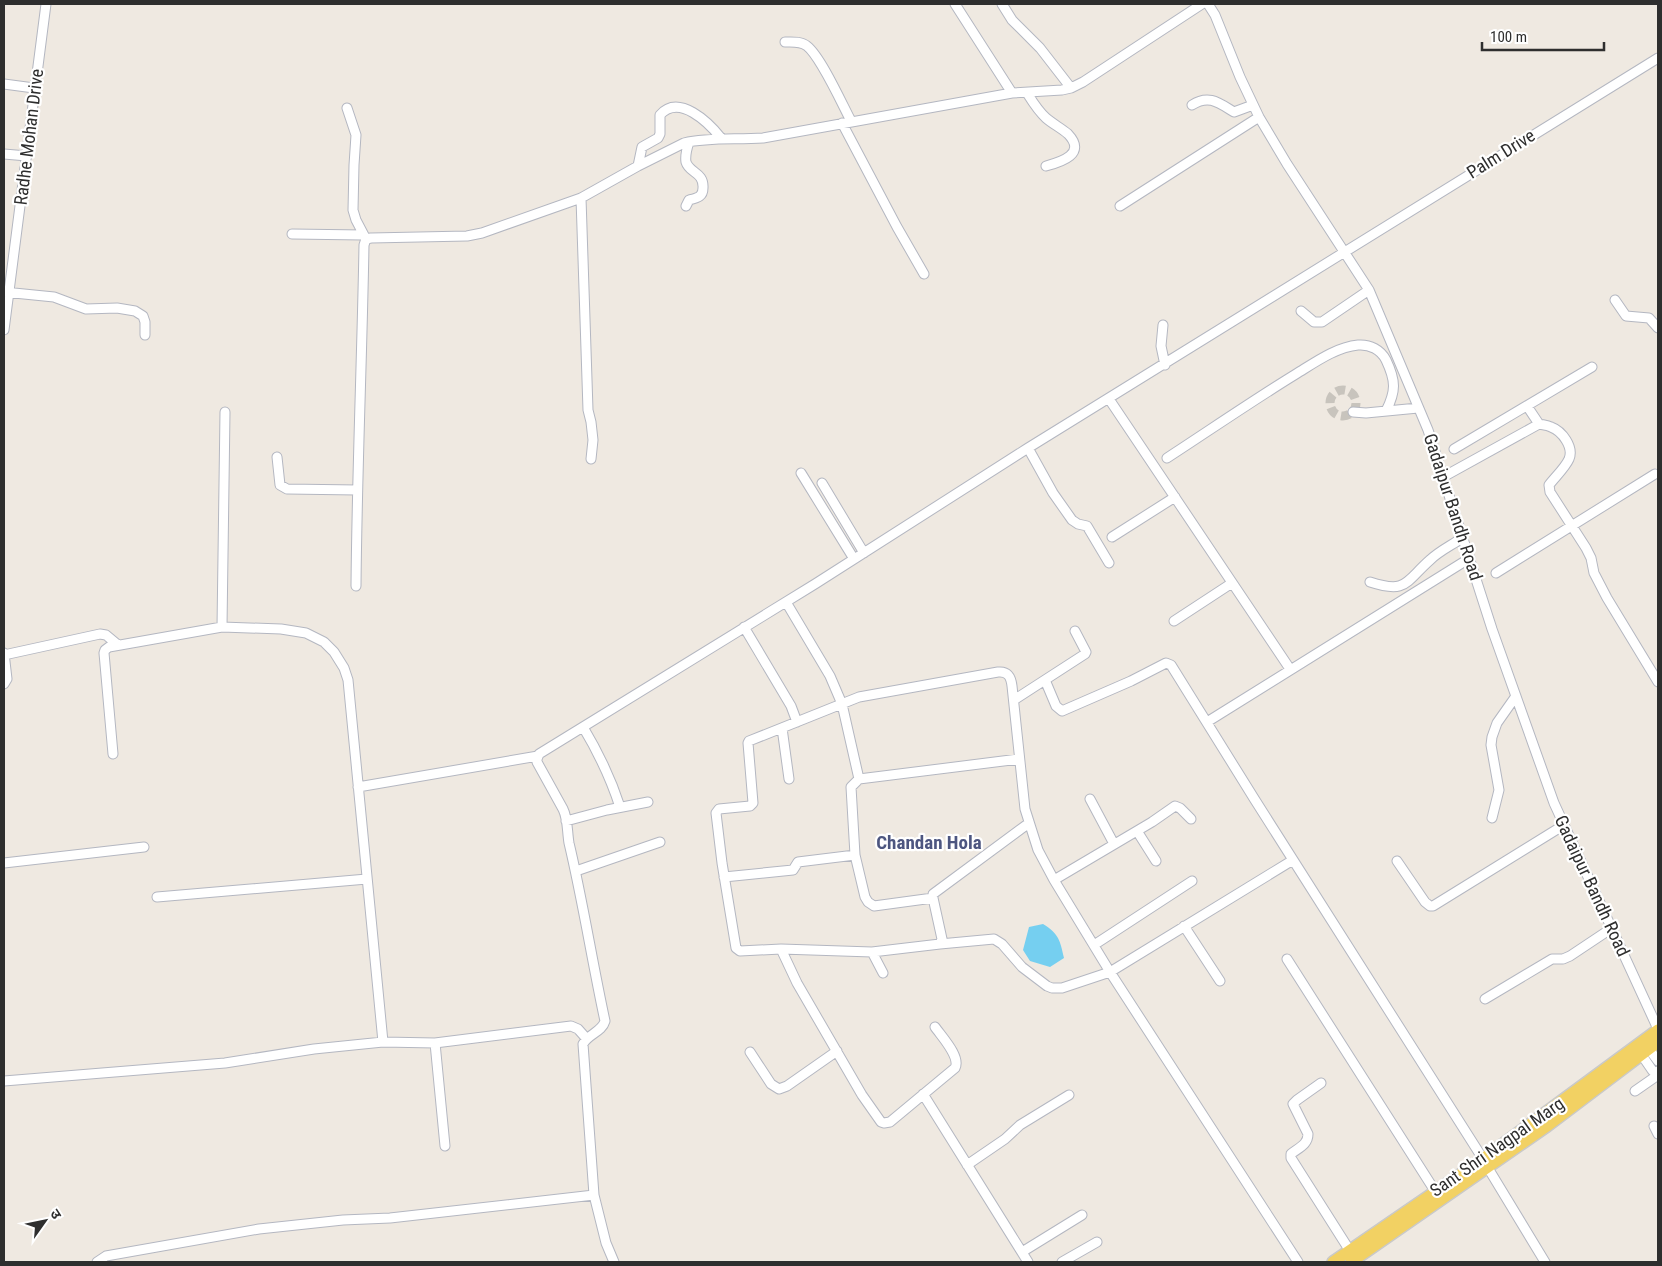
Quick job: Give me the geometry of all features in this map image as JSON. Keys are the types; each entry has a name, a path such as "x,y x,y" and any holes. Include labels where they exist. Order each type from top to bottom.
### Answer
{"main road":[{"name":"Sant Shri Nagpal Marg","path":"1351,1257 1435,1191 1486,1163 1658,1029"},
{"name":"Sant Shri Nagpal Marg","path":"1333,1262 1351,1257 1650,1048"}],"street":[{"name":"Radhe Mohan Drive","path":"4,330 6,292 27,156 46,4"},
{"path":"955,4 1012,93"},
{"path":"1002,4 1012,20 1040,48 1071,88"},
{"path":"292,234 371,238 475,235 581,198 638,166 689,142 721,138 763,138 1012,93 1071,88 1202,4"},
{"name":"Gadaipur Bandh Road","path":"1208,4 1215,15 1240,77 1259,117 1287,164 1370,290 1428,430 1492,629 1554,803 1658,1029"},
{"path":"1215,15 1217,4"},
{"path":"785,42 802,43 809,48 822,67 846,122 897,226 924,274"},
{"name":"Palm Drive","path":"538,756 864,553 1028,448 1165,365 1658,58"},
{"path":"4,84 34,88"},
{"path":"1026,93 1041,113 1068,135 1075,145 1074,150 1066,160 1046,166"},
{"path":"1192,105 1199,101 1216,101 1234,112 1254,105"},
{"path":"638,166 642,147 657,139 660,134 660,114 672,107 686,109 710,125 721,138"},
{"path":"347,108 356,135 353,210 364,237 356,586"},
{"path":"1120,206 1259,117"},
{"path":"686,206 689,200 700,197 704,185 702,178 686,163 689,142"},
{"path":"4,154 27,156"},
{"path":"581,198 588,410 593,440 591,459"},
{"path":"1301,311 1314,322 1319,323 1370,290"},
{"path":"6,292 54,297 86,309 117,308 135,311 143,316 145,335"},
{"path":"1615,300 1626,316 1648,318 1658,328"},
{"path":"1163,325 1161,346 1165,365"},
{"path":"1167,458 1306,369 1334,353 1356,345 1366,344 1373,347 1385,357 1390,368 1395,389 1386,411"},
{"path":"1454,449 1592,367"},
{"path":"1109,399 1290,669"},
{"path":"1527,406 1539,424 1558,430 1570,449 1569,459 1549,484 1552,497 1589,555 1594,572 1607,598 1658,682"},
{"path":"1353,412 1366,413 1418,408"},
{"path":"222,626 225,412"},
{"path":"1443,477 1539,424"},
{"path":"1028,448 1053,493 1067,513 1075,523 1087,526 1109,563"},
{"path":"277,457 280,485 283,488 357,490"},
{"path":"802,473 854,559"},
{"path":"1496,573 1655,474"},
{"path":"822,483 864,553"},
{"path":"1112,537 1175,497"},
{"path":"1370,582 1392,588 1400,586 1412,579 1431,558 1462,538"},
{"path":"1207,722 1470,558"},
{"path":"1174,621 1232,583"},
{"path":"786,602 830,676 842,704 859,779"},
{"path":"114,754 104,653 109,647 222,626 306,633 324,642 334,652 344,668 348,680 384,1042"},
{"path":"744,627 791,706 797,722"},
{"path":"1014,700 1085,654 1084,646 1075,631"},
{"path":"4,684 7,679 4,654 100,634 106,635 118,645"},
{"path":"1045,680 1056,706 1062,711 1168,663 1172,665 1293,860 1486,1163 1545,1262"},
{"path":"1293,860 1110,972 1062,988 1052,988 1022,967 1002,944 994,939 872,952 781,949 737,950 724,877 716,813 719,809 746,807 752,804 748,742 863,696 1003,672 1007,674 1012,681 1024,809 1038,850 1110,972 1298,1262"},
{"path":"1492,818 1499,790 1491,745 1492,736 1497,723 1516,696"},
{"path":"583,727 604,767 620,807"},
{"path":"782,728 789,779"},
{"path":"358,787 538,756 537,762 563,808 604,1021 602,1028 586,1038 583,1044 594,1194 606,1243 614,1262"},
{"path":"933,898 874,906 868,902 865,897 855,855 851,787 859,779 1019,759"},
{"path":"1090,799 1114,844"},
{"path":"566,821 648,802"},
{"path":"1054,880 1137,831 1175,806 1180,808 1191,819"},
{"path":"940,944 942,939 933,894 1029,823"},
{"path":"1397,861 1425,902 1433,906 1564,825"},
{"path":"1137,831 1156,861"},
{"path":"576,871 660,842"},
{"path":"4,863 144,847"},
{"path":"724,877 793,870 798,862 855,855"},
{"path":"157,897 367,879"},
{"path":"1094,945 1192,881"},
{"path":"1184,926 1220,981"},
{"path":"1485,999 1552,959 1570,956 1612,928"},
{"path":"781,949 797,983 862,1094 884,1124 890,1122 955,1068 957,1064 956,1057 935,1027"},
{"path":"872,952 883,973"},
{"path":"1287,958 1435,1191"},
{"path":"4,1081 225,1063 384,1042 435,1043 571,1026 578,1029 586,1038"},
{"path":"435,1043 445,1146"},
{"path":"1650,1048 1658,1061"},
{"path":"1636,1091 1658,1073 1652,1070 1650,1048"},
{"path":"750,1052 771,1084 779,1089 787,1086 837,1050"},
{"path":"1322,1083 1293,1104 1308,1137 1302,1146 1292,1154 1291,1158 1351,1257"},
{"path":"923,1094 1028,1262"},
{"path":"967,1165 1005,1139 1020,1126 1069,1095"},
{"path":"97,1262 106,1256 253,1229 343,1220 390,1218 594,1194"},
{"path":"1022,1252 1082,1215"},
{"path":"1062,1262 1097,1242"}],"water":[{"path":"1043,924 1058,938 1064,958 1050,967 1030,961 1023,950 1029,927"}],"tunnel":[{"path":"1343,390 1352,394 1356,403 1352,412 1343,416 1334,412 1330,403 1334,394 1343,390"}],"district":[{"name":"Chandan Hola","path":"929,842"}]}
